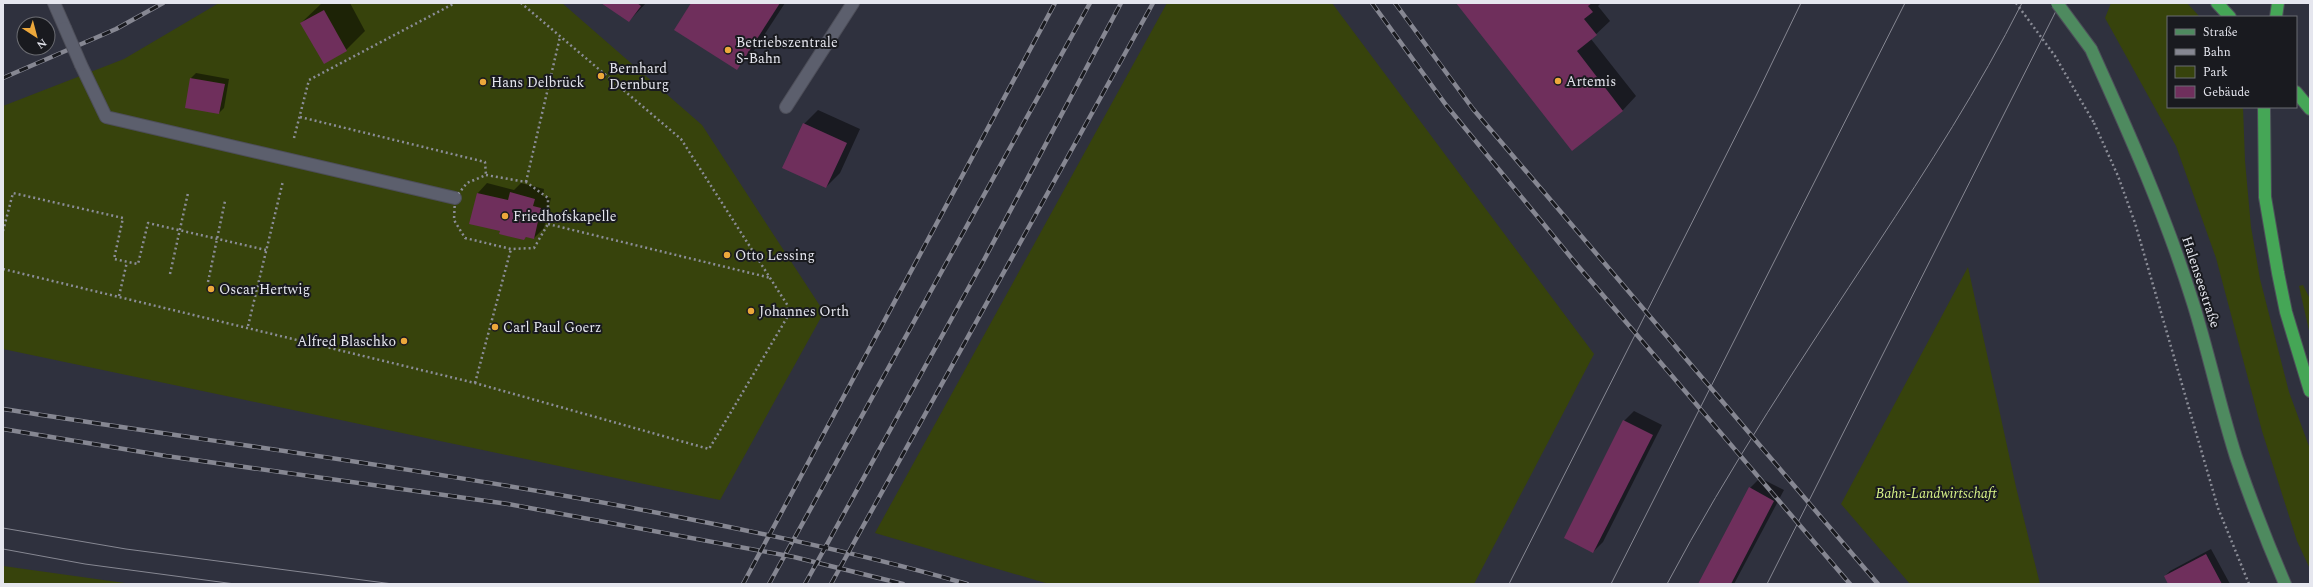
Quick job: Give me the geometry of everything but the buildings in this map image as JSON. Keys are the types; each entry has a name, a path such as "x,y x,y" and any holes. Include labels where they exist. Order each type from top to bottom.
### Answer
{"highway":[{"path":"2218,3 2229,16"},
{"path":"2276,16 2278,3"},
{"path":"2297,93 2310,109"},
{"path":"2264,108 2266,197 2278,273 2286,312 2310,391"}],"main road":[{"name":"Halenseestraße","path":"2057,3 2091,49 2147,173 2168,228 2198,319 2236,456 2261,529 2285,584"}],"lane":[{"path":"54,3 106,117 455,198"},
{"path":"786,107 853,3"}],"path":[{"path":"248,326 309,80 455,3"},
{"path":"3,269 248,326 475,383 709,449 788,316 788,306 681,138 521,3"},
{"path":"2016,3 2055,56 2094,123 2118,176 2136,223 2218,508 2249,584"},
{"path":"526,182 560,36"},
{"path":"300,117 485,162 486,175"},
{"path":"486,175 526,182 548,198 548,224 534,248 511,249 465,238 454,220 455,198 467,183 486,175"},
{"path":"170,274 188,192"},
{"path":"3,231 13,193 123,218 114,259 126,262 138,264 148,223 266,250"},
{"path":"208,282 225,201"},
{"path":"548,224 771,278"},
{"path":"475,383 511,249"},
{"path":"119,296 126,262"}],"green space":[{"path":"219,3 562,3 702,125 824,312 720,500 3,349 3,106 124,59"},
{"path":"1167,3 1332,3 1594,354 1474,584 1049,584 875,533"},
{"path":"2111,3 2187,3 2199,16 2167,16 2167,108 2243,108 2245,161 2251,227 2260,279 2289,392 2310,449 2310,569 2297,541 2262,431 2216,258 2176,146 2105,18"},
{"name":"Bahn-Landwirtschaft","path":"1968,267 2016,487 2040,584 1910,584 1841,504"},
{"path":"2303,285 2310,299 2310,335 2299,286"},
{"path":"3,566 132,584 3,584"}],"tram line":[{"path":"1509,584 1756,96 1801,3"},
{"path":"1611,584 1905,3"},
{"path":"1667,584 1716,497 1767,413 1915,187 1971,96 2006,35 2022,3"},
{"path":"1767,584 2060,3"},
{"path":"3,528 126,549 393,584"},
{"path":"3,549 85,564 235,584"}],"railway":[{"path":"3,78 116,29 163,3"},
{"path":"743,584 1055,3"},
{"path":"769,584 1090,3"},
{"path":"805,584 985,258 1121,3"},
{"path":"831,584 1153,3"},
{"path":"1372,3 1446,105 1578,266 1850,584"},
{"path":"1395,3 1473,109 1878,584"},
{"path":"3,409 522,488 797,541 967,584"},
{"path":"3,429 166,456 508,504 794,557 903,584"}],"place":[{"name":"Betriebszentrale S-Bahn","path":"728,50"},
{"name":"Bernhard Dernburg","path":"601,76"},
{"name":"Artemis","path":"1558,81"},
{"name":"Hans Delbrück","path":"483,82"},
{"name":"Friedhofskapelle","path":"505,216"},
{"name":"Otto Lessing","path":"727,255"},
{"name":"Oscar Hertwig","path":"211,289"},
{"name":"Johannes Orth","path":"751,311"},
{"name":"Carl Paul Goerz","path":"495,327"},
{"name":"Alfred Blaschko","path":"404,341"}]}
